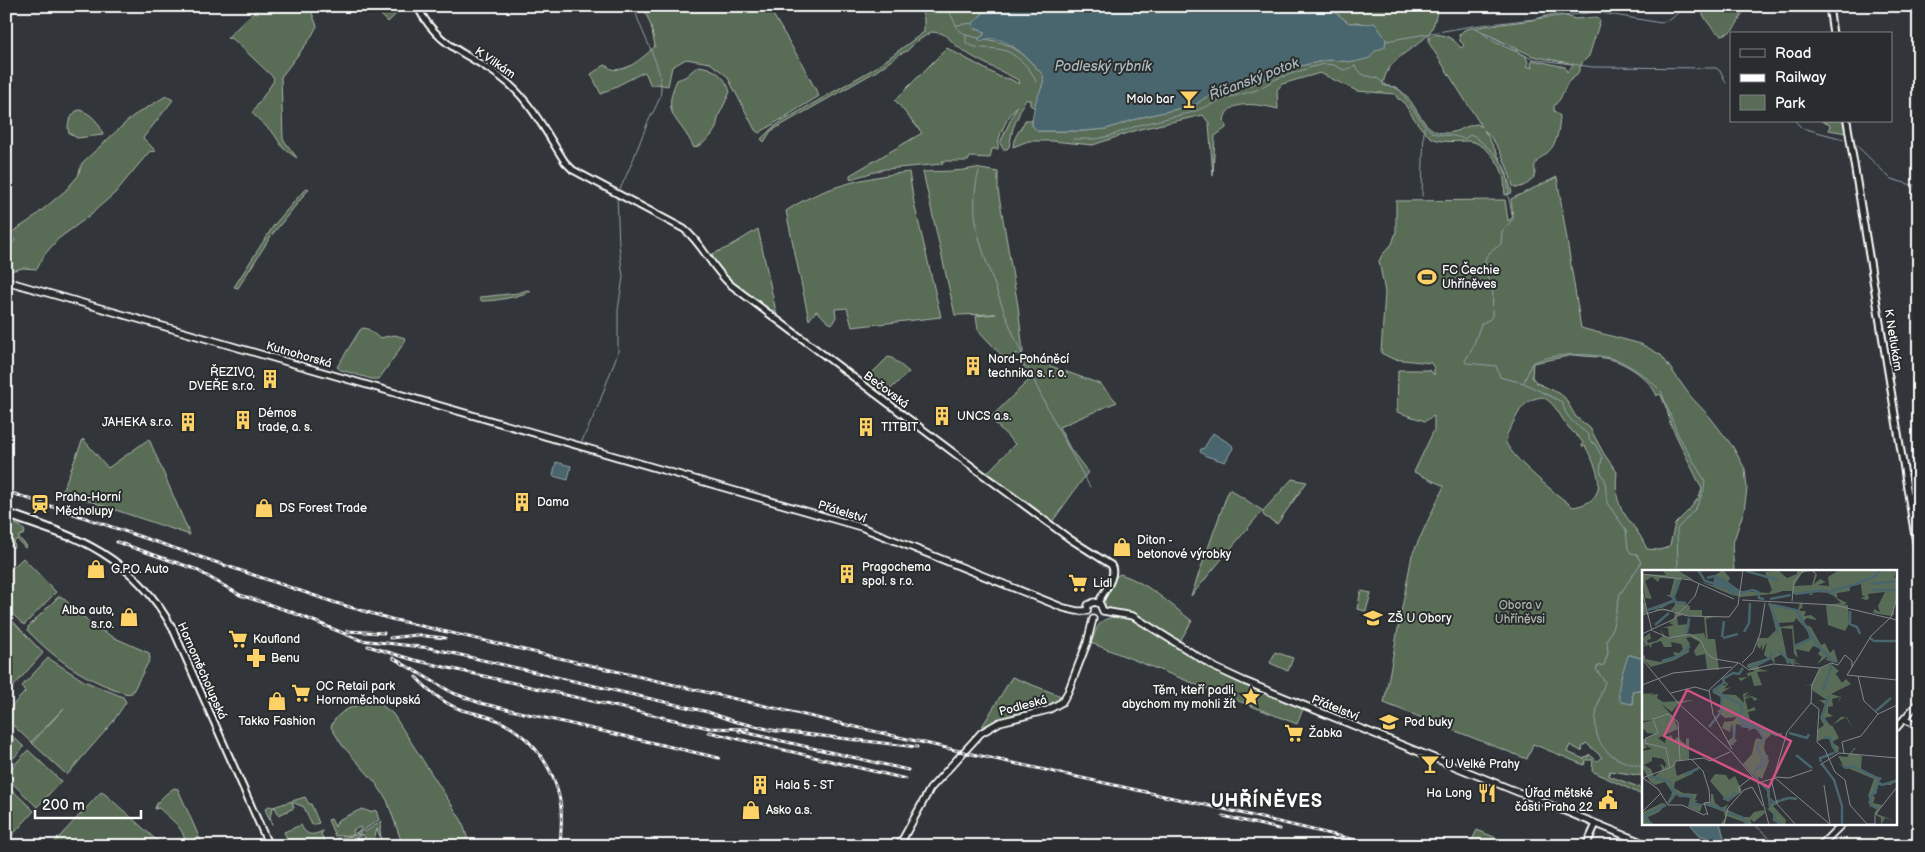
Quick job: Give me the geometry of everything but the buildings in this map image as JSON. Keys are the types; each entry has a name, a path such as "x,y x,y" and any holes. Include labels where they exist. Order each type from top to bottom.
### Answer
{"main road":[{"name":"Kutnohorská","path":"6,281 586,448"},
{"name":"Přátelství","path":"586,448 861,527 1064,608 1077,612 1086,611"},
{"path":"1098,603 1102,605 1103,611 1100,617 1094,619 1086,611 1090,604 1098,603"},
{"name":"Přátelství","path":"1103,611 1133,616 1216,668 1238,679 1650,846"},
{"name":"Podleská","path":"899,846 930,789 981,733 1005,720 1048,710 1062,702 1068,692 1087,643 1094,619"},
{"path":"1898,726 1919,702"},
{"path":"1820,846 1842,824"}],"street":[{"name":"K Vilkám","path":"417,6 438,37 498,75 516,91 530,107 565,162 573,170 618,193"},
{"path":"1829,6 1833,32"},
{"name":"K Netlukám","path":"1847,122 1919,561"},
{"name":"Bečovská","path":"618,193 684,229 693,237 720,275 731,285 916,426 1070,538 1108,562 1113,568 1112,576 1098,603"},
{"name":"Hornoměcholupská","path":"6,512 52,527 102,552 124,567 163,611 173,629 269,846"},
{"name":"Hornoměcholupská","path":"6,516 50,532 74,538"},
{"path":"1904,719 1919,727"},
{"path":"1586,846 1596,824"}],"green space":[{"path":"260,6 305,6 312,13 317,26 310,39 281,77 283,139 297,158 283,148 274,134 252,113 274,78 233,39 227,38"},
{"path":"372,6 404,6 388,22"},
{"path":"643,6 768,6 819,96 759,133 755,130 727,76 710,63 686,59 672,67 668,86 656,84 651,86 644,72 601,94 591,74 605,65 611,69 618,70 630,66 655,46 651,26"},
{"path":"920,6 991,6 979,17 976,30 982,29 984,35 978,39 999,42 1015,49 1043,75 1044,80 1035,108 1030,105 1030,100 1025,100 1013,128 1007,149 1003,149 1000,143 1017,106 1004,126 999,138 998,149 992,149 990,158 970,157 968,161 942,161 943,164 885,169 850,179 850,175 922,133 895,100 947,48 1000,77 1010,79 1019,84 1018,80 961,49 948,37 941,33 931,32 907,51 875,72 771,131 764,142 761,139 784,120 875,68 924,32 924,19"},
{"path":"1327,6 1357,8 1374,6 1438,6 1434,22 1427,36 1394,62 1385,76 1383,85 1396,88 1405,94 1431,129 1448,133 1477,124 1482,127 1429,43 1429,37 1432,35 1444,36 1455,41 1461,48 1464,45 1460,41 1459,35 1464,30 1471,28 1532,20 1560,14 1575,19 1597,17 1600,21 1589,56 1582,63 1577,75 1568,82 1560,99 1554,106 1554,111 1560,116 1556,139 1549,151 1536,163 1535,173 1531,181 1517,188 1513,186 1502,156 1490,136 1484,130 1501,160 1507,176 1512,193 1505,195 1501,170 1490,153 1480,145 1468,141 1434,139 1420,127 1402,100 1398,99 1395,94 1357,91 1320,73 1282,84 1277,90 1278,109 1245,105 1231,109 1226,114 1224,122 1226,128 1215,136 1213,176 1209,123 1203,115 1140,129 1093,145 1028,141 1013,147 1025,120 1032,120 1032,125 1037,131 1106,129 1142,117 1195,105 1206,97 1222,91 1253,84 1272,75 1300,66 1328,60 1354,62 1366,25 1357,22 1349,23","holes":["1480,31 1533,56 1574,64 1567,72 1565,67 1533,60 1532,68 1526,67 1528,63 1526,56 1495,42"]},
{"path":"1700,6 1740,6 1742,14 1737,24 1729,33 1721,35 1708,22"},
{"path":"698,66 709,68 722,77 730,92 711,136 694,148 671,110 671,102 672,92 677,80 685,77"},
{"path":"166,96 173,100 143,138 156,151 149,152 115,193 84,220 58,239 45,254 37,269 23,268 6,272 6,257 15,240 13,238 6,244 6,236 29,221 65,191 78,176 82,163 133,116"},
{"path":"80,110 95,120 103,135 77,138 69,133 68,124 70,119 76,111"},
{"path":"1823,122 1844,122 1846,133 1829,130 1830,125"},
{"path":"975,168 998,172 998,190 1018,306 1023,352 1020,357 1017,353 1007,363 978,330 976,316 996,314 955,315 923,172 956,171"},
{"path":"909,172 914,203 941,317 852,327 847,308 835,309 836,317 832,324 816,311 809,320 786,211 829,189 861,180"},
{"name":"Obora v Uhříněvsi","path":"1557,177 1581,328 1641,344 1661,355 1691,397 1710,417 1733,447 1745,469 1747,489 1744,510 1732,546 1734,570 1642,570 1642,658 1628,656 1620,685 1619,697 1624,702 1633,704 1632,691 1642,689 1642,776 1610,771 1609,776 1642,788 1642,795 1592,771 1593,760 1586,760 1584,765 1533,744 1527,759 1384,703 1412,555 1444,486 1414,472 1434,430 1434,416 1425,421 1397,412 1398,370 1427,370 1431,371 1434,375 1434,368 1431,363 1393,359 1381,353 1385,292 1379,261 1392,244 1396,232 1396,201 1505,200 1508,221 1513,217 1511,199","holes":["1574,355 1601,357 1623,364 1643,378 1657,396 1661,395 1670,423 1702,489 1699,497 1689,510 1675,524 1670,545 1666,548 1659,550 1647,549 1622,510 1616,490 1617,472 1604,454 1590,428 1576,417 1565,398 1559,393 1537,383 1532,377 1533,363","1543,397 1582,441 1582,447 1585,446 1594,464 1597,474 1597,491 1593,498 1585,504 1573,507 1527,468 1506,443 1506,438 1523,406 1537,398","1586,743 1602,757 1597,761 1589,754 1584,759 1567,752 1570,745 1581,751"]},
{"path":"306,188 309,189 271,236 238,288 234,287 274,225"},
{"path":"758,229 777,316 727,277 710,255 729,247"},
{"path":"527,290 531,291 507,298 482,301 479,299 481,297 518,293"},
{"path":"363,328 368,329 379,338 395,335 405,338 404,343 379,379 372,379 341,370 337,367"},
{"path":"888,357 892,358 909,372 882,397 865,384 865,380"},
{"path":"1026,357 1100,384 1117,402 1059,427 1071,450 1088,472 1052,522 986,474 1015,444 990,418 1030,379 1021,360"},
{"path":"83,439 108,468 149,439 190,535 62,492"},
{"path":"1292,479 1307,482 1277,524 1264,516 1262,511 1191,596 1229,489 1263,511"},
{"path":"9,522 20,526 25,531 24,534 18,537 27,546 25,548 17,539 13,543 15,545 13,548 9,545 6,554 6,524"},
{"path":"23,558 56,592 24,625 6,608 6,585 9,582 6,579 6,574"},
{"path":"1120,574 1140,582 1192,621 1180,641 1137,615 1106,607 1105,599 1108,589"},
{"path":"1361,591 1371,593 1366,611 1357,609"},
{"path":"58,597 62,597 95,627 149,653 150,659 132,693 120,692 78,672 47,649 28,631 28,627"},
{"path":"6,614 43,653 13,687 6,682 6,672 8,670 6,669"},
{"path":"1118,617 1133,620 1236,680 1302,708 1297,724 1091,643 1097,628 1103,621"},
{"path":"1275,652 1293,658 1288,671 1270,663"},
{"path":"48,658 84,681 123,697 126,702 112,723 67,775 32,743 64,708 31,742 6,719 6,712 25,692 22,686"},
{"path":"1012,677 1061,696 1050,706 1004,717 980,730"},
{"path":"369,701 379,703 393,714 462,821 470,846 403,846 387,800 375,782 342,745 331,727 333,721 341,713"},
{"path":"6,730 24,747 6,766 6,759 8,761 13,756 9,753 6,754 8,751 6,749 6,741 10,745 14,740 8,734 6,736"},
{"path":"28,750 61,781 37,807 6,777 6,774"},
{"path":"6,784 34,811 6,840"},
{"path":"174,788 178,789 203,846 185,846 183,834 177,824 159,808 155,809 160,800"},
{"path":"101,792 105,794 163,846 51,846"},
{"path":"305,797 309,804 311,804 319,823 312,825 304,807 292,802 294,808 279,815 275,807 273,808 270,816 272,825 265,809 269,806 273,807"},
{"path":"362,809 370,812 376,810 379,820 358,834 355,833 361,830 360,827 353,830 354,835 335,836 328,820 331,819 335,827 338,820"},
{"path":"382,821 380,828 381,839 377,829 373,843 366,846 339,846 336,839 362,834 356,838 358,842 365,838 363,833"},
{"path":"301,825 310,834 323,831 321,834 325,842 306,846 304,841 297,844 297,846 290,846 284,832"},
{"path":"1477,830 1516,846 1469,846"}],"water":[{"name":"Podleský rybník","path":"991,6 1327,6 1349,23 1375,23 1386,39 1385,47 1375,51 1370,58 1354,62 1328,60 1300,66 1272,75 1253,84 1222,91 1206,97 1195,105 1142,117 1106,129 1037,131 1032,125 1032,119 1043,75 1031,62 1007,43 998,40 989,39 981,41 978,39 984,35 984,32 980,29 974,29 973,23"},
{"path":"1213,433 1232,445 1233,448 1225,462 1200,452"},
{"path":"556,462 571,466 568,480 553,476"},
{"path":"1628,656 1642,658 1642,689 1632,691 1633,704 1621,702 1619,697 1619,686"},
{"path":"1720,824 1726,845 1700,835 1691,825"}],"waterway":[{"path":"618,193 657,105 661,91 660,76 654,56 634,6"},
{"name":"Říčanský potok","path":"952,6 950,13 958,29 966,35 966,43 975,47 1011,53 1028,68 1036,82"},
{"path":"1386,41 1472,26 1597,12 1661,23 1671,19 1686,6"},
{"path":"957,25 973,23"},
{"path":"1474,27 1530,58 1593,67 1716,68 1721,72 1726,83"},
{"path":"966,35 979,38"},
{"name":"Říčanský potok","path":"1073,139 1096,139 1110,136 1139,125 1193,112 1227,98 1257,90 1276,79 1325,64 1334,65 1344,70 1355,66 1363,75 1377,78 1387,86 1397,87 1429,130 1434,133 1464,139 1473,135 1488,147 1507,173 1508,195 1513,219 1502,231 1501,244 1488,254 1485,259 1488,280 1493,290 1492,316 1481,324 1472,349 1465,361 1466,363 1496,366 1500,377 1524,383 1562,402 1566,413 1576,425 1589,435 1589,440 1595,444 1602,457 1600,471 1605,480 1607,503 1626,530 1628,549 1631,553 1637,554 1641,563 1620,594 1612,630 1607,640 1608,653 1604,665 1598,666 1596,669 1605,682 1596,713 1596,726 1598,738 1603,748 1613,756 1642,766"},
{"path":"1796,122 1802,128 1843,139"},
{"path":"1422,196 1424,127"},
{"path":"1853,142 1891,179 1919,187"},
{"path":"979,171 975,192 976,222 988,266 1003,309 1025,362 1090,487"},
{"path":"581,443 597,409 618,352 618,310 623,277 619,246 617,196"},
{"path":"1524,382 1532,363 1541,359 1576,354 1599,356 1620,361 1650,380 1658,388"},
{"path":"1661,391 1678,435 1705,481 1704,490 1696,508 1677,529 1678,570"},
{"path":"1754,824 1774,842 1782,846"}],"railway":[{"path":"6,491 336,603 391,619 972,754 1219,808 1381,846"},
{"path":"117,542 195,569 240,595 289,611 360,640 430,648 708,712 733,721 776,731"},
{"path":"347,631 384,633"},
{"path":"390,638 416,635 445,638"},
{"path":"368,646 414,660 709,728 748,729"},
{"path":"393,658 453,693 480,703 719,758"},
{"path":"416,677 443,701 462,710 488,717 504,724 526,739 535,749 550,771 559,796 561,814 560,846"},
{"path":"770,730 917,747"},
{"path":"739,731 908,770"},
{"path":"709,732 906,779"},
{"path":"1223,816 1279,829"}],"place":[{"name":"Molo bar","path":"1189,99"},
{"name":"FC Čechie Uhříněves","path":"1427,277"},
{"name":"Nord-Poháněcí technika s. r. o.","path":"973,366"},
{"name":"ŘEZIVO, DVEŘE s.r.o.","path":"270,379"},
{"name":"UNCS a.s.","path":"942,416"},
{"name":"Démos trade, a. s.","path":"243,420"},
{"name":"JAHEKA s.r.o.","path":"188,422"},
{"name":"TITBIT","path":"866,427"},
{"name":"Dama","path":"522,502"},
{"name":"Praha-Horní Měcholupy","path":"40,504"},
{"name":"DS Forest Trade","path":"264,508"},
{"name":"Diton - betonové výrobky","path":"1122,547"},
{"name":"G.P.O. Auto","path":"96,569"},
{"name":"Pragochema spol. s r.o.","path":"847,574"},
{"name":"Lidl","path":"1078,583"},
{"name":"Alba auto, s.r.o.","path":"129,617"},
{"name":"ZŠ U Obory","path":"1373,618"},
{"name":"Kaufland","path":"238,639"},
{"name":"Benu","path":"256,658"},
{"name":"OC Retail park Hornoměcholupská","path":"301,693"},
{"name":"Těm, kteří padli, abychom my mohli žít","path":"1251,697"},
{"name":"Takko Fashion","path":"277,701"},
{"name":"Pod buky","path":"1389,722"},
{"name":"Žabka","path":"1294,733"},
{"name":"U Velké Prahy","path":"1430,764"},
{"name":"Hala 5 - ST","path":"760,785"},
{"name":"Ha Long","path":"1487,793"},
{"name":"Úřad mětské části Praha 22","path":"1608,800"},
{"name":"Asko a.s.","path":"751,810"}],"district":[{"name":"UHŘÍNĚVES","path":"1267,801"}]}
